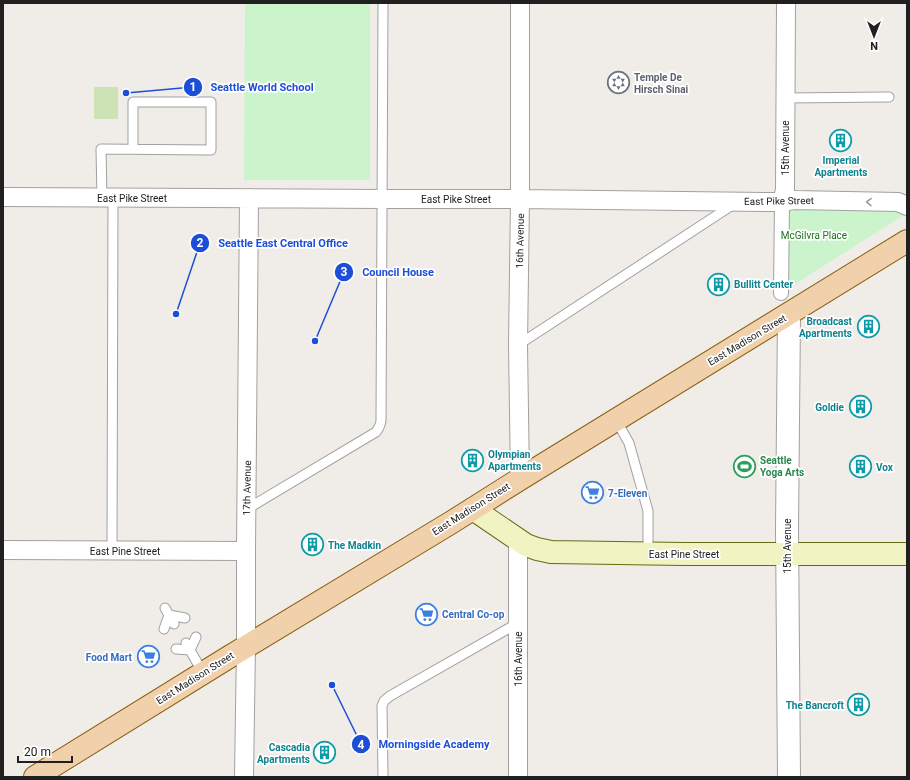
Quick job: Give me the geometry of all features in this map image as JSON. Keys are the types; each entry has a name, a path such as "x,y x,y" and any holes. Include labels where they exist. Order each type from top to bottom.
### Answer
{"main road":[{"name":"East Madison Street","path":"35,777 246,646 789,315 907,241"},
{"name":"East Pine Street","path":"472,509 526,545 551,552 648,554 907,554"}],"street":[{"name":"16th Avenue","path":"520,3 518,346 520,479"},
{"name":"15th Avenue","path":"782,293 782,202 785,190 786,3"},
{"name":"East Pike Street","path":"3,197 520,199 737,202 782,202 794,200 898,202 907,206"},
{"name":"17th Avenue","path":"244,777 249,198"},
{"name":"15th Avenue","path":"789,315 787,554 789,777"},
{"name":"16th Avenue","path":"518,540 518,777"},
{"name":"East Pine Street","path":"3,550 246,551"}],"lane":[{"path":"247,509 376,432 379,429 382,420 383,3"},
{"path":"785,98 890,97"},
{"path":"112,551 108,198 101,149 211,150 211,102 133,102 133,149"},
{"path":"518,346 737,202"},
{"path":"616,420 629,443 648,511 648,554"},
{"path":"167,611 185,618"},
{"path":"167,611 174,624"},
{"path":"164,629 167,611"},
{"path":"383,777 382,706 384,701 390,696 518,623"},
{"path":"176,649 188,647 196,637"},
{"path":"188,647 203,673"}],"green space":[{"path":"245,3 370,3 370,180 244,180"},
{"path":"94,87 118,87 118,119 94,119"},
{"name":"McGilvra Place","path":"782,202 907,203 907,213 781,293"}],"place":[{"name":"Temple De Hirsch Sinai","path":"618,83"},
{"name":"Seattle World School","path":"126,93"},
{"name":"Imperial Apartments","path":"841,140"},
{"name":"Bullitt Center","path":"718,284"},
{"name":"Seattle East Central Office","path":"176,314"},
{"name":"Broadcast Apartments","path":"868,327"},
{"name":"Council House","path":"315,341"},
{"name":"Goldie","path":"860,407"},
{"name":"Olympian Apartments","path":"472,460"},
{"name":"Seattle Yoga Arts","path":"744,466"},
{"name":"Vox","path":"860,467"},
{"name":"7-Eleven","path":"592,493"},
{"name":"The Madkin","path":"312,545"},
{"name":"Central Co-op","path":"427,614"},
{"name":"Food Mart","path":"148,657"},
{"name":"Morningside Academy","path":"332,685"},
{"name":"The Bancroft","path":"859,705"},
{"name":"Cascadia Apartments","path":"325,753"}]}
